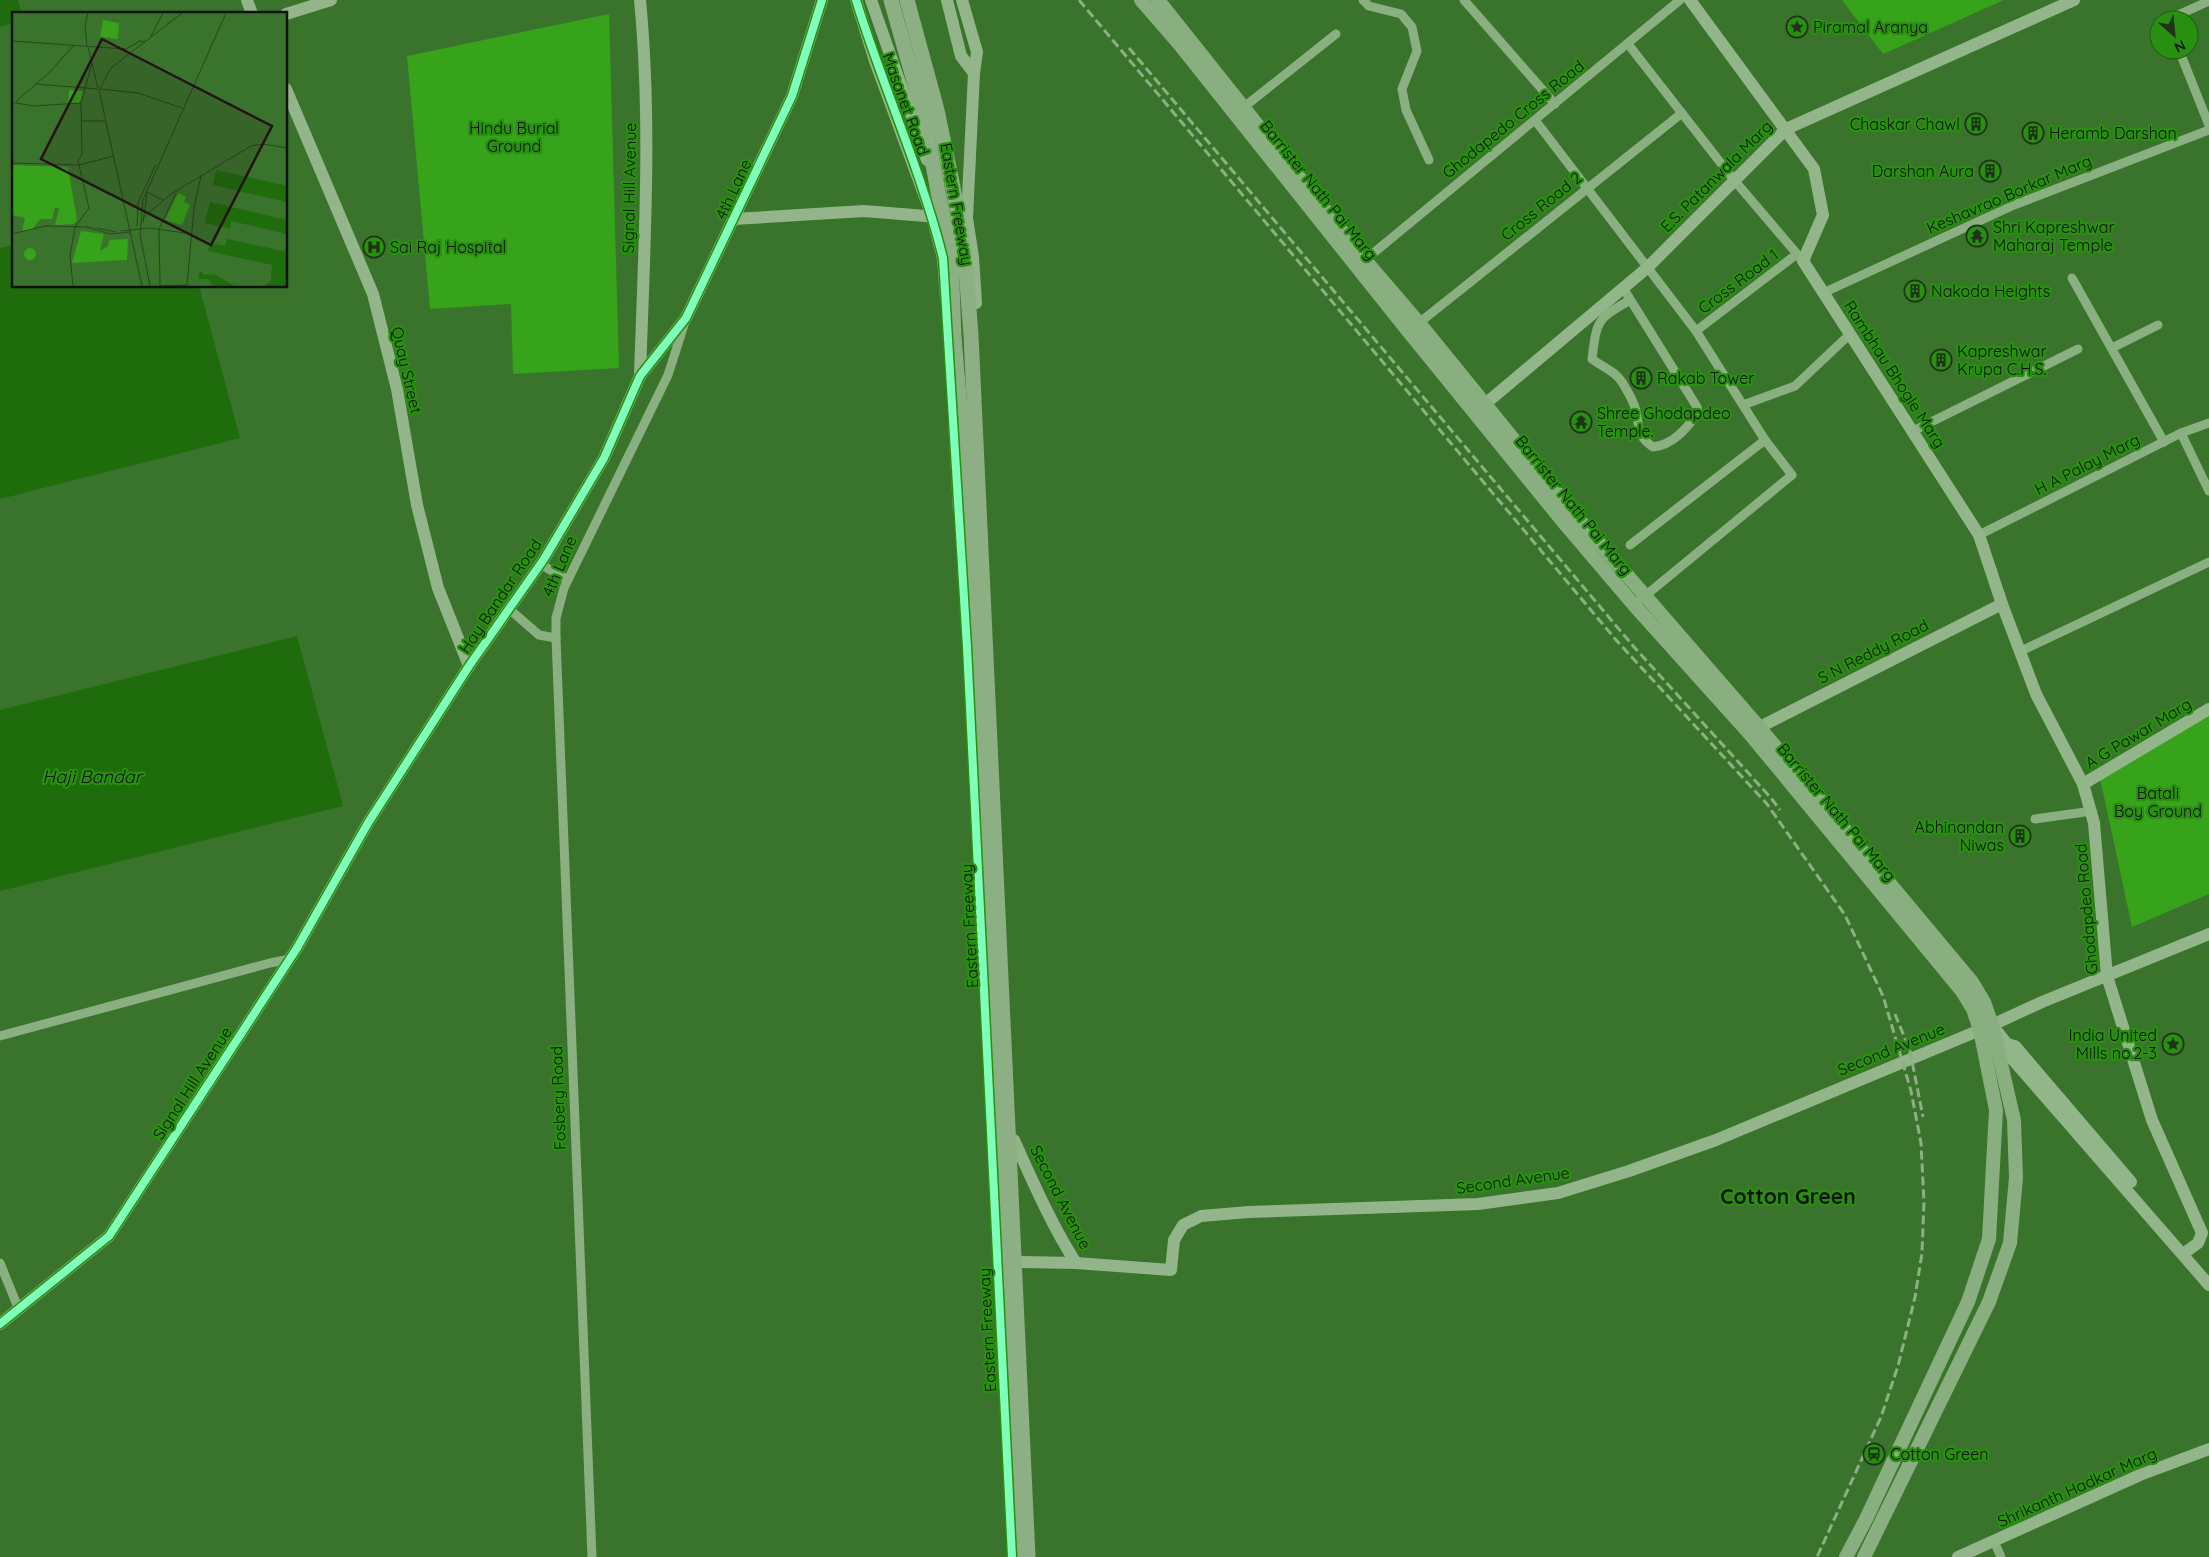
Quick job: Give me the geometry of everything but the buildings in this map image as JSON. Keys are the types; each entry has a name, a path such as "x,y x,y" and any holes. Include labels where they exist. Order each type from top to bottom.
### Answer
{"highway":[{"name":"Eastern Freeway","path":"891,0 923,113 951,259 954,336 964,458 982,817 1016,1557"},
{"name":"Eastern Freeway","path":"907,0 937,110 965,256 972,355 1028,1557"}],"main road":[{"name":"Barrister Nath Pai Marg","path":"1141,0 1480,408 1634,605 1754,729"},
{"name":"Barrister Nath Pai Marg","path":"1158,0 1365,260 1380,286 1419,323 1480,408 1645,595 1754,729 1972,982 1984,1002 1986,1027"},
{"path":"1846,1557 1866,1519 1968,1302 1988,1239 1996,1110 1986,1027"},
{"path":"1864,1557 1988,1302 2010,1243 2016,1178 2014,1120 1986,1027"}],"street":[{"path":"246,0 251,12"},
{"path":"288,13 331,0"},
{"name":"Signal Hill Avenue","path":"640,0 645,61 647,150 640,376"},
{"name":"4th Lane","path":"556,638 556,618 568,580 668,375 686,318 792,96 822,0"},
{"name":"Masonet Road","path":"856,0 875,61 932,216 943,258 973,760 1012,1557"},
{"path":"871,0 927,160 967,218"},
{"path":"947,0 961,56 974,73"},
{"path":"962,0 977,52 974,73 967,218 973,257 984,446 1033,1557"},
{"path":"1363,0 1369,6 1401,14 1412,27 1417,51 1402,89 1406,110 1429,160"},
{"path":"1464,0 1555,104"},
{"name":"Ghodapedo Cross Road","path":"1365,260 1680,0"},
{"path":"1628,44 1734,180 1800,258 1823,215 1814,169 1690,0"},
{"name":"E.S. Patanwala Marg","path":"1480,408 1626,294 1647,268 1786,129 2074,0"},
{"path":"2190,10 2209,2"},
{"path":"1244,107 1336,34"},
{"path":"2183,60 2209,125"},
{"name":"Quay Street","path":"288,94 373,294 397,389 417,505 438,588 469,666"},
{"name":"Cross Road 2","path":"1419,323 1682,113"},
{"path":"1535,120 1696,331 1765,440 1792,475 1634,605"},
{"name":"Keshavrao Borkar Marg","path":"1823,293 2014,205 2209,130"},
{"path":"734,219 864,211 967,218"},
{"name":"Rambhau Bhogle Marg","path":"1800,258 1979,535 2002,604 2021,650 2036,694 2084,784"},
{"name":"Cross Road 1","path":"1696,331 1800,258"},
{"path":"2072,278 2164,442"},
{"path":"1626,294 1697,407 1698,413 1686,429 1664,446 1653,447 1642,439 1635,409 1623,383 1616,375 1592,358 1596,328 1605,315 1626,294"},
{"name":"4th Lane","path":"640,376 686,318"},
{"path":"2112,348 2158,325"},
{"path":"1743,405 1795,386 1850,334"},
{"path":"1913,431 2078,349"},
{"name":"Hay Bandar Road","path":"368,823 469,666 540,564 604,458 640,376"},
{"name":"H A Palay Marg","path":"1979,535 2181,433 2209,423"},
{"path":"2181,433 2209,491"},
{"path":"1630,545 1765,440"},
{"path":"2021,650 2209,562"},
{"path":"540,564 568,580"},
{"name":"S N Reddy Road","path":"1754,729 2002,604"},
{"path":"509,609 539,634 556,638"},
{"name":"Fosbery Road","path":"556,638 592,1557"},
{"name":"A G Pawar Marg","path":"2084,784 2209,709"},
{"name":"Ghodapdeo Road","path":"2084,784 2092,811 2107,976 2152,1120 2200,1228 2201,1239 2186,1252"},
{"path":"2035,819 2092,811"},
{"name":"Signal Hill Avenue","path":"0,1324 109,1236 290,960 368,823"},
{"path":"2209,934 1986,1027 2007,1044 2015,1046 2186,1252 2209,1285"},
{"path":"0,1036 260,966 290,960"},
{"name":"Second Avenue","path":"1021,1262 1076,1263 1171,1270 1174,1240 1184,1225 1201,1216 1249,1212 1478,1204 1558,1193 1629,1171 1716,1140 1986,1027"},
{"name":"Second Avenue","path":"991,1139 1014,1140 1043,1206 1062,1242 1076,1263"},
{"path":"2186,1252 2209,1272"},
{"path":"0,1263 19,1310"},
{"name":"Shrikanth Hadkar Marg","path":"1958,1557 2140,1475 2209,1449"},
{"path":"1994,1541 2001,1557"}],"green space":[{"path":"1842,0 2004,0 1883,54"},
{"name":"Hindu Burial Ground","path":"609,14 619,368 513,374 511,304 430,309 407,56"},
{"name":"Batali Boy Ground","path":"2209,711 2209,894 2132,927 2100,778"}],"water":[{"path":"0,0 18,0 21,12 12,12 12,24 0,27"},
{"path":"12,245 12,288 200,288 240,438 0,499 0,248"},
{"name":"Haji Bandar","path":"297,636 343,806 0,891 0,710"}],"railway":[{"path":"1079,0 1616,640 1767,804 1845,915 1883,996 1911,1091 1921,1143 1924,1202 1922,1253 1915,1297 1898,1366 1881,1417 1817,1557"},
{"path":"1129,48 1634,647 1780,810"},
{"path":"1895,1014 1910,1051 1923,1117"}],"cycle path":[{"path":"0,1324 109,1236 297,948 368,823 469,666 544,559 604,458 640,376 686,318 792,96 822,0"},
{"path":"856,0 924,193 943,258 967,647 1012,1557"}],"place":[{"name":"Piramal Aranya","path":"1797,27"},
{"name":"Chaskar Chawl","path":"1976,124"},
{"name":"Heramb Darshan","path":"2033,133"},
{"name":"Darshan Aura","path":"1990,171"},
{"name":"Shri Kapreshwar Maharaj Temple","path":"1977,236"},
{"name":"Sai Raj Hospital","path":"374,247"},
{"name":"Nakoda Heights","path":"1915,291"},
{"name":"Kapreshwar Krupa C.H.S.","path":"1941,360"},
{"name":"Rakab Tower","path":"1641,378"},
{"name":"Shree Ghodapdeo Temple.","path":"1581,422"},
{"name":"Abhinandan Niwas","path":"2020,836"},
{"name":"India United Mills no.2-3","path":"2173,1044"},
{"name":"Cotton Green","path":"1874,1454"}],"district":[{"name":"Cotton Green","path":"1788,1197"}]}
